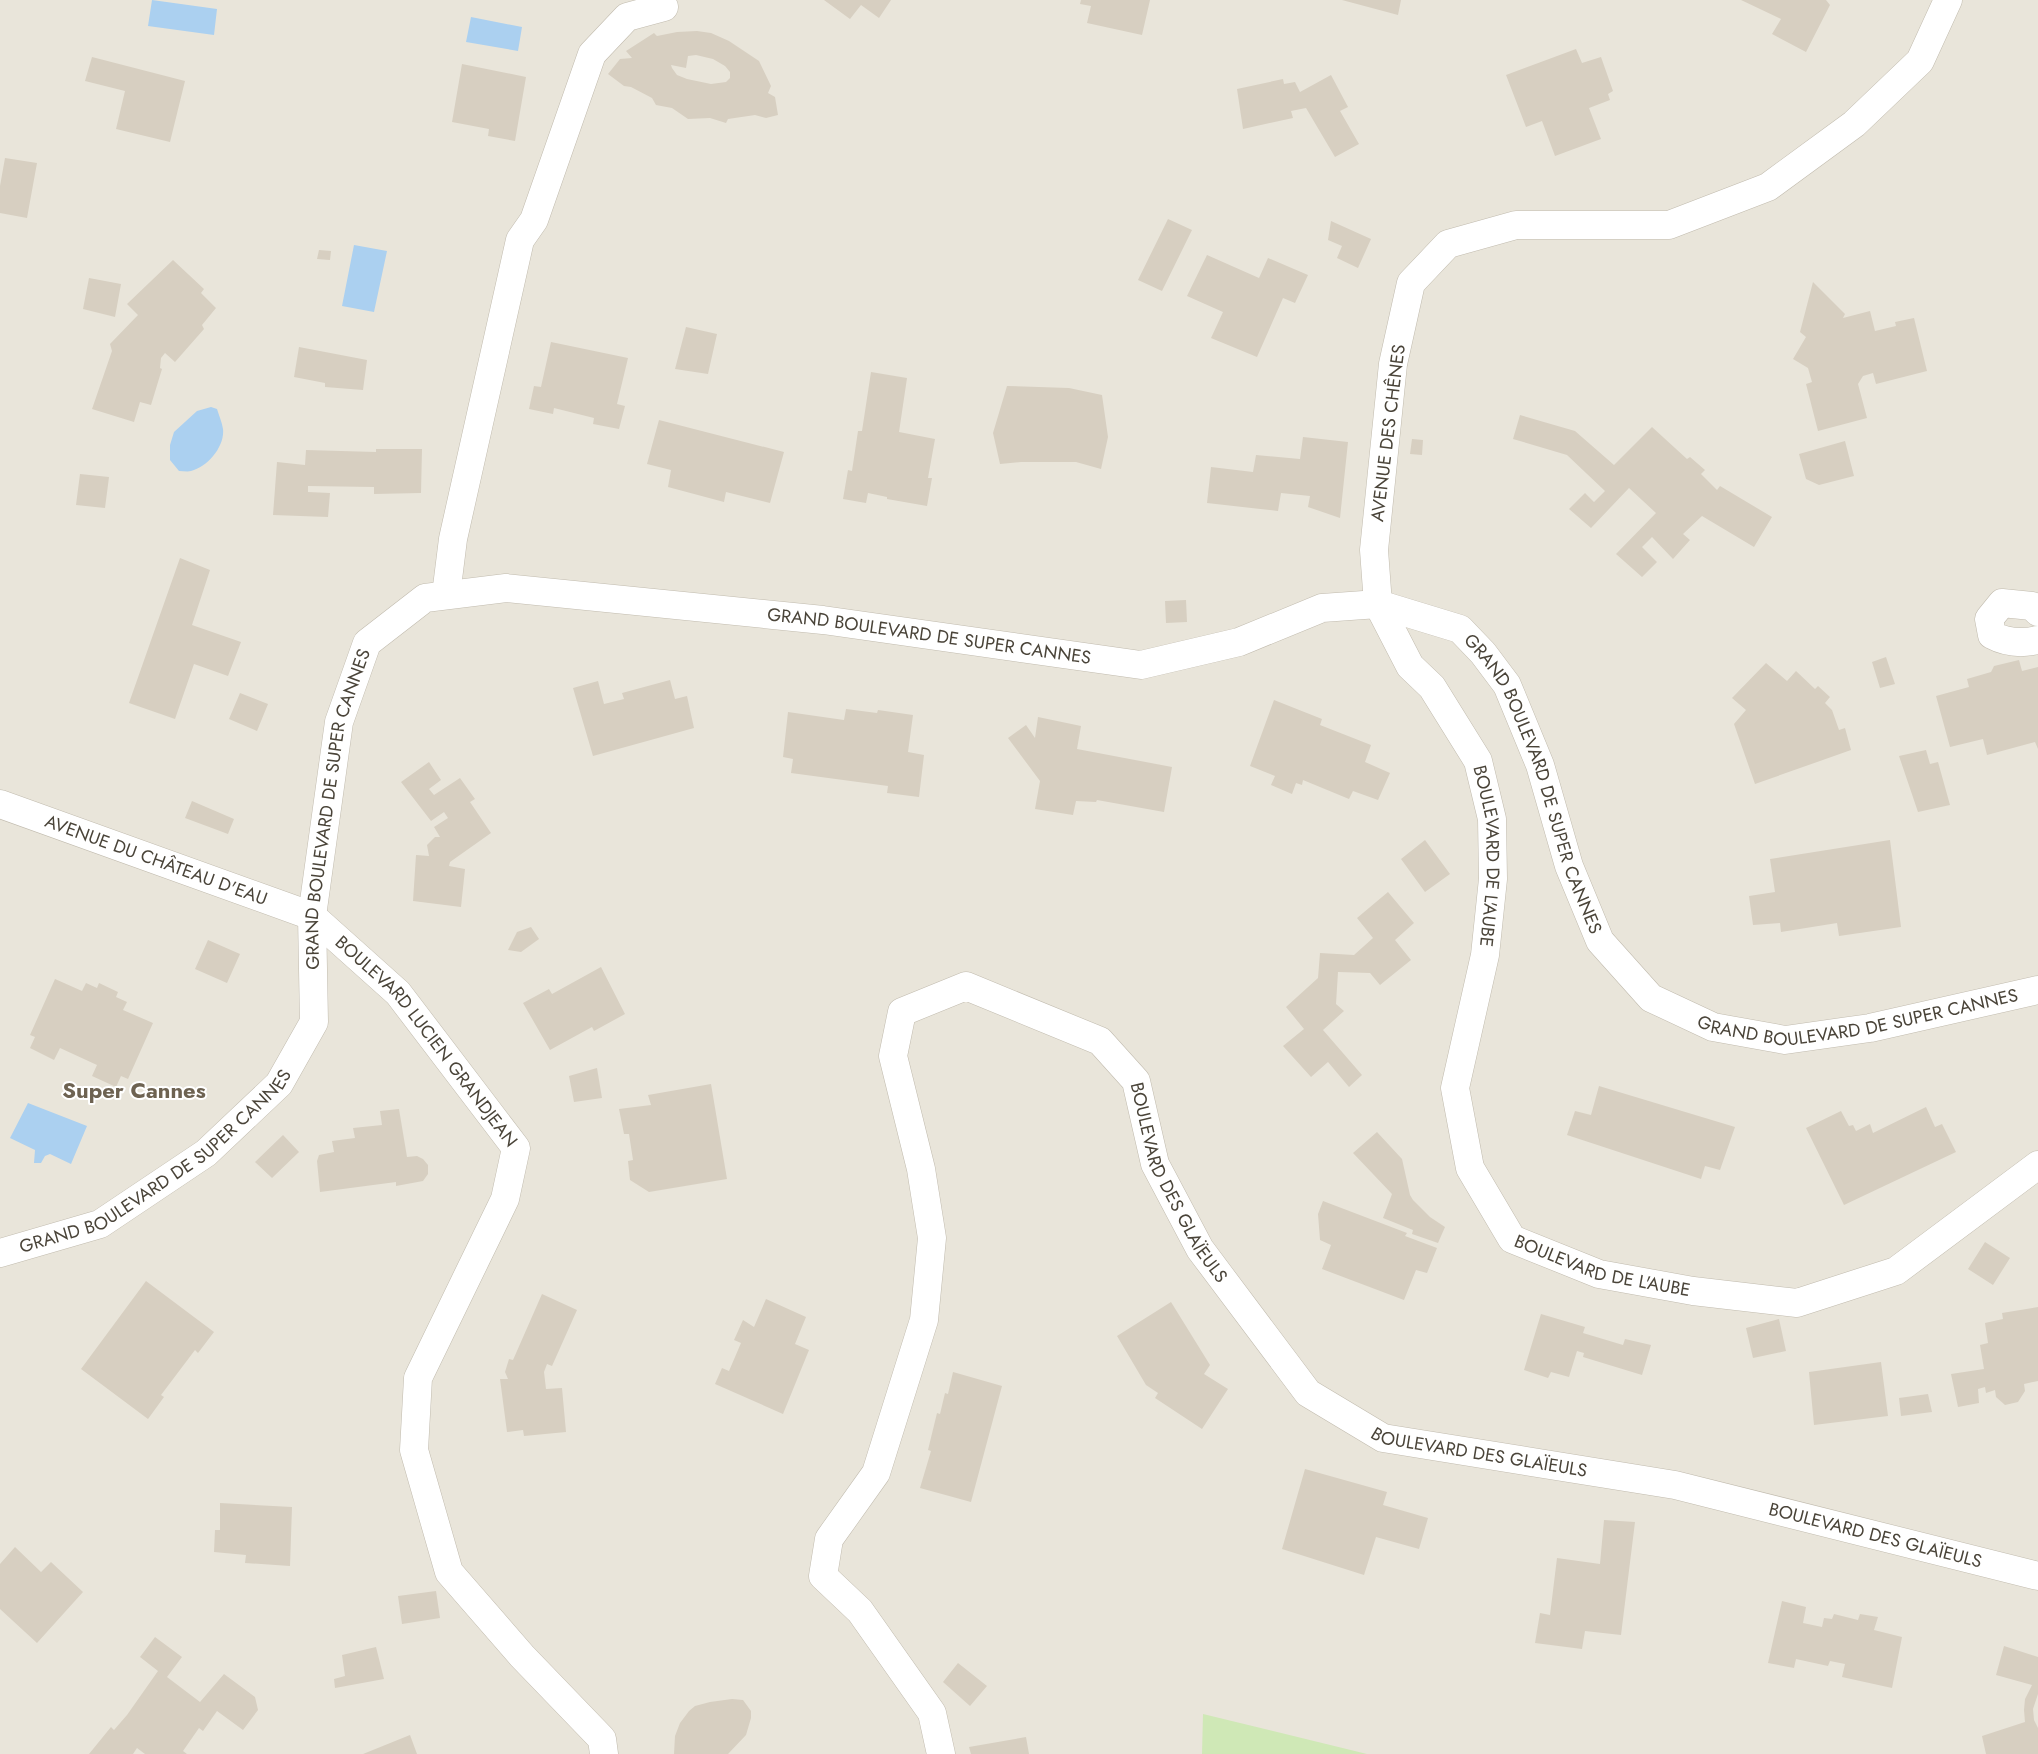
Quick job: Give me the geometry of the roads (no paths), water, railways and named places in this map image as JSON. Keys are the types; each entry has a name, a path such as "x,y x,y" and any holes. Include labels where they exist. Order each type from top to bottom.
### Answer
{"street":[{"name":"AVENUE DES CHÊNES","path":"1378,604 1374,550 1393,364 1411,283 1448,244 1516,225 1669,225 1768,187 1854,124 1920,62 1948,0"},
{"path":"446,596 453,539 520,240 534,220 592,54 627,17 664,7"},
{"name":"GRAND BOULEVARD DE SUPER CANNES","path":"0,1253 100,1224 206,1153 279,1084 314,1022 312,916 339,722 367,643 426,598 506,588 823,620 1141,665 1239,642 1322,608 1378,604 1460,629 1483,653 1507,685 1540,766 1569,866 1600,941 1651,998 1713,1027 1785,1040 1870,1028 2038,990"},
{"path":"2038,612 2032,606 2002,603 1989,619 1992,634 2004,642 2038,640"},
{"name":"BOULEVARD DE L'AUBE","path":"1378,604 1410,666 1432,687 1478,761 1492,819 1493,879 1485,955 1455,1088 1470,1168 1512,1239 1599,1274 1694,1291 1797,1303 1896,1271 2038,1165"},
{"name":"AVENUE DU CHÂTEAU D'EAU","path":"0,804 312,916"},
{"name":"BOULEVARD LUCIEN GRANDJEAN","path":"312,916 398,993 516,1148 505,1199 418,1378 414,1450 449,1572 522,1656 602,1739 604,1754"},
{"name":"BOULEVARD DES GLAÏEULS","path":"941,1754 932,1713 860,1611 823,1576 829,1539 876,1474 924,1320 932,1238 920,1169 893,1056 902,1012 966,986 1100,1041 1136,1081 1155,1164 1200,1249 1308,1393 1384,1438 1675,1485 2038,1576"}],"water":[{"path":"152,0 217,9 214,35 148,26"},
{"path":"471,17 522,27 518,51 466,42"},
{"path":"354,245 387,251 374,312 342,306"},
{"path":"211,407 217,409 223,429 223,436 218,449 209,460 197,469 179,471 170,460 170,445 174,432 197,411"},
{"path":"28,1103 87,1126 71,1164 50,1154 45,1156 41,1163 34,1163 35,1150 10,1138"}],"district":[{"name":"Super Cannes","path":"134,1090"}]}
